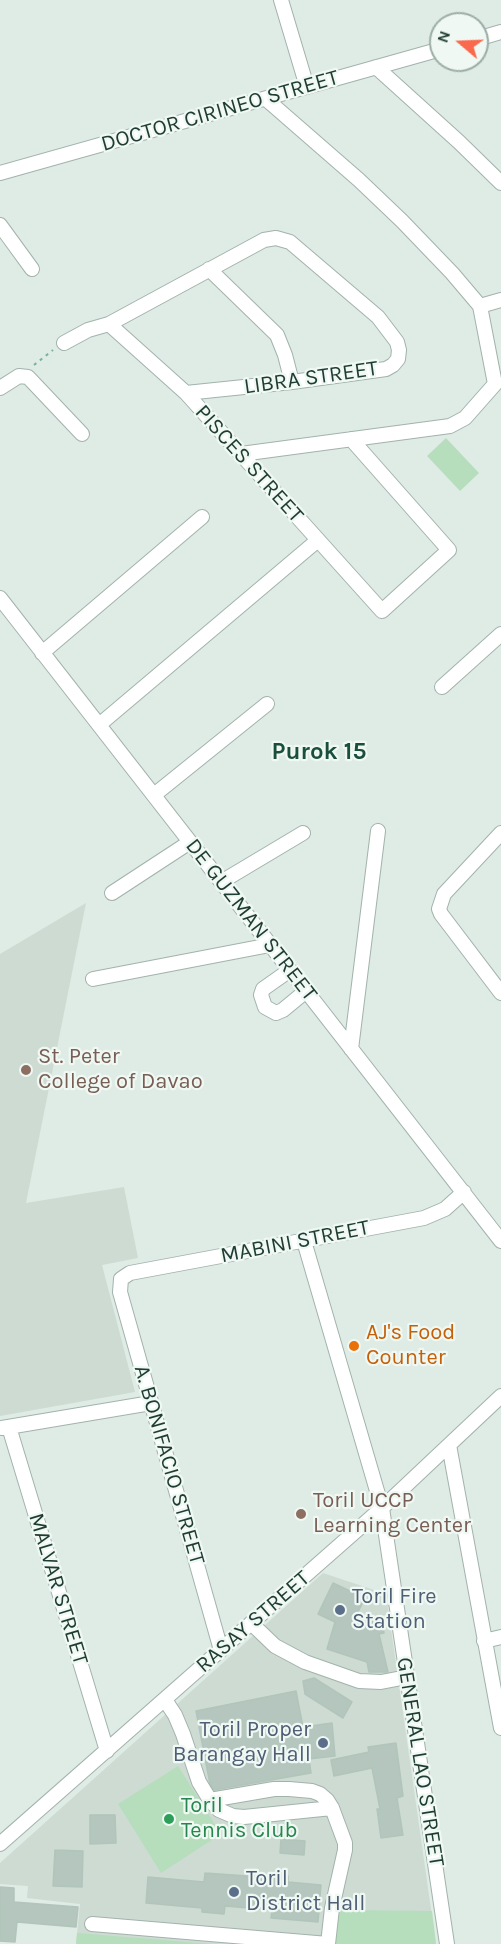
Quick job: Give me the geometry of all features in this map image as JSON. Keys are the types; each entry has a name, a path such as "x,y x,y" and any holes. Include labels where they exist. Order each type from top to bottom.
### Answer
{"street":[{"path":"281,0 307,87"},
{"name":"DOCTOR CIRINEO STREET","path":"0,173 429,52"},
{"path":"376,67 501,183"},
{"path":"241,454 450,426 472,412 498,385 480,306 453,273 359,180 266,99"},
{"path":"0,225 32,269"},
{"name":"LIBRA STREET","path":"186,393 386,369 398,359 397,342 389,330 369,309 290,242 276,238 264,240 209,269"},
{"path":"64,343 88,330 109,324 209,269 277,335 292,382"},
{"path":"480,306 501,300"},
{"name":"PISCES STREET","path":"109,324 186,393 382,611 449,550 351,439"},
{"path":"0,388 14,378 23,375 32,380 82,434"},
{"path":"42,653 202,517"},
{"path":"99,725 318,540"},
{"name":"DE GUZMAN STREET","path":"0,598 501,1241"},
{"path":"442,687 501,634"},
{"path":"154,795 267,704"},
{"path":"351,1049 378,831"},
{"path":"222,882 303,833"},
{"path":"501,833 444,894 440,904 441,914 501,993"},
{"path":"112,893 190,842"},
{"path":"93,978 270,945"},
{"path":"290,970 263,989 261,995 265,1007 276,1012 283,1010 306,991"},
{"name":"MABINI STREET","path":"121,1279 130,1273 424,1218 445,1209 464,1192"},
{"name":"GENERAL LAO STREET","path":"304,1240 382,1508 447,1944"},
{"name":"A. BONIFACIO STREET","path":"121,1279 120,1292 221,1650"},
{"name":"RASAY STREET","path":"0,1844 382,1508 501,1396"},
{"path":"5,1428 151,1403"},
{"name":"MALVAR STREET","path":"5,1428 108,1751"},
{"path":"449,1445 501,1728"},
{"path":"251,1623 275,1646 305,1662 359,1681 381,1682 407,1677"},
{"path":"484,1641 501,1637"},
{"path":"165,1700 175,1715 199,1782 219,1810 226,1814 244,1817 332,1808"},
{"path":"92,1924 227,1940 328,1944 332,1908 345,1850 345,1843 332,1808 320,1794 301,1789 274,1789 210,1800"}],"path":[{"path":"23,375 64,343"}],"shaded area":[{"name":"St. Peter College of Davao","path":"86,903 26,1203 124,1187 138,1258 102,1265 135,1392 0,1416 0,954"},
{"path":"323,1573 386,1594 436,1944 76,1944 80,1904 27,1898 28,1886 0,1884 0,1863"}],"green space":[{"path":"446,438 479,473 460,491 427,456"},
{"name":"Toril Tennis Club","path":"178,1766 221,1834 161,1873 118,1804"},
{"path":"339,1910 432,1911 436,1944 335,1944"},
{"path":"77,1933 213,1944 76,1944"}],"building":[{"path":"333,1583 365,1598 352,1624 381,1618 384,1633 379,1634 388,1672 369,1672 367,1662 327,1649 335,1622 318,1614"},
{"path":"314,1678 352,1702 343,1718 305,1694 303,1681"},
{"path":"296,1691 303,1727 332,1723 335,1756 309,1759 311,1773 214,1790 210,1784 196,1711"},
{"path":"396,1743 403,1796 397,1798 403,1835 381,1838 377,1809 380,1809 372,1768 334,1776 331,1760 369,1752 368,1747"},
{"path":"90,1815 115,1815 116,1843 90,1844"},
{"path":"281,1839 305,1841 304,1855 280,1853"},
{"path":"55,1850 83,1851 82,1887 53,1886"},
{"path":"205,1873 275,1878 275,1874 288,1876 288,1882 321,1885 318,1922 271,1918 272,1910 225,1906 224,1914 202,1912 202,1908 146,1903 148,1877 204,1882"},
{"path":"0,1887 14,1888 14,1902 78,1907 76,1927 17,1922 15,1942 0,1941"}],"place":[{"name":"St. Peter College of Davao","path":"26,1070"},
{"name":"AJ's Food Counter","path":"354,1346"},
{"name":"Toril UCCP Learning Center","path":"301,1514"},
{"name":"Toril Fire Station","path":"340,1610"},
{"name":"Toril Proper Barangay Hall","path":"323,1743"},
{"name":"Toril Tennis Club","path":"169,1819"},
{"name":"Toril District Hall","path":"234,1892"}],"district":[{"name":"Purok 15","path":"319,752"}]}
